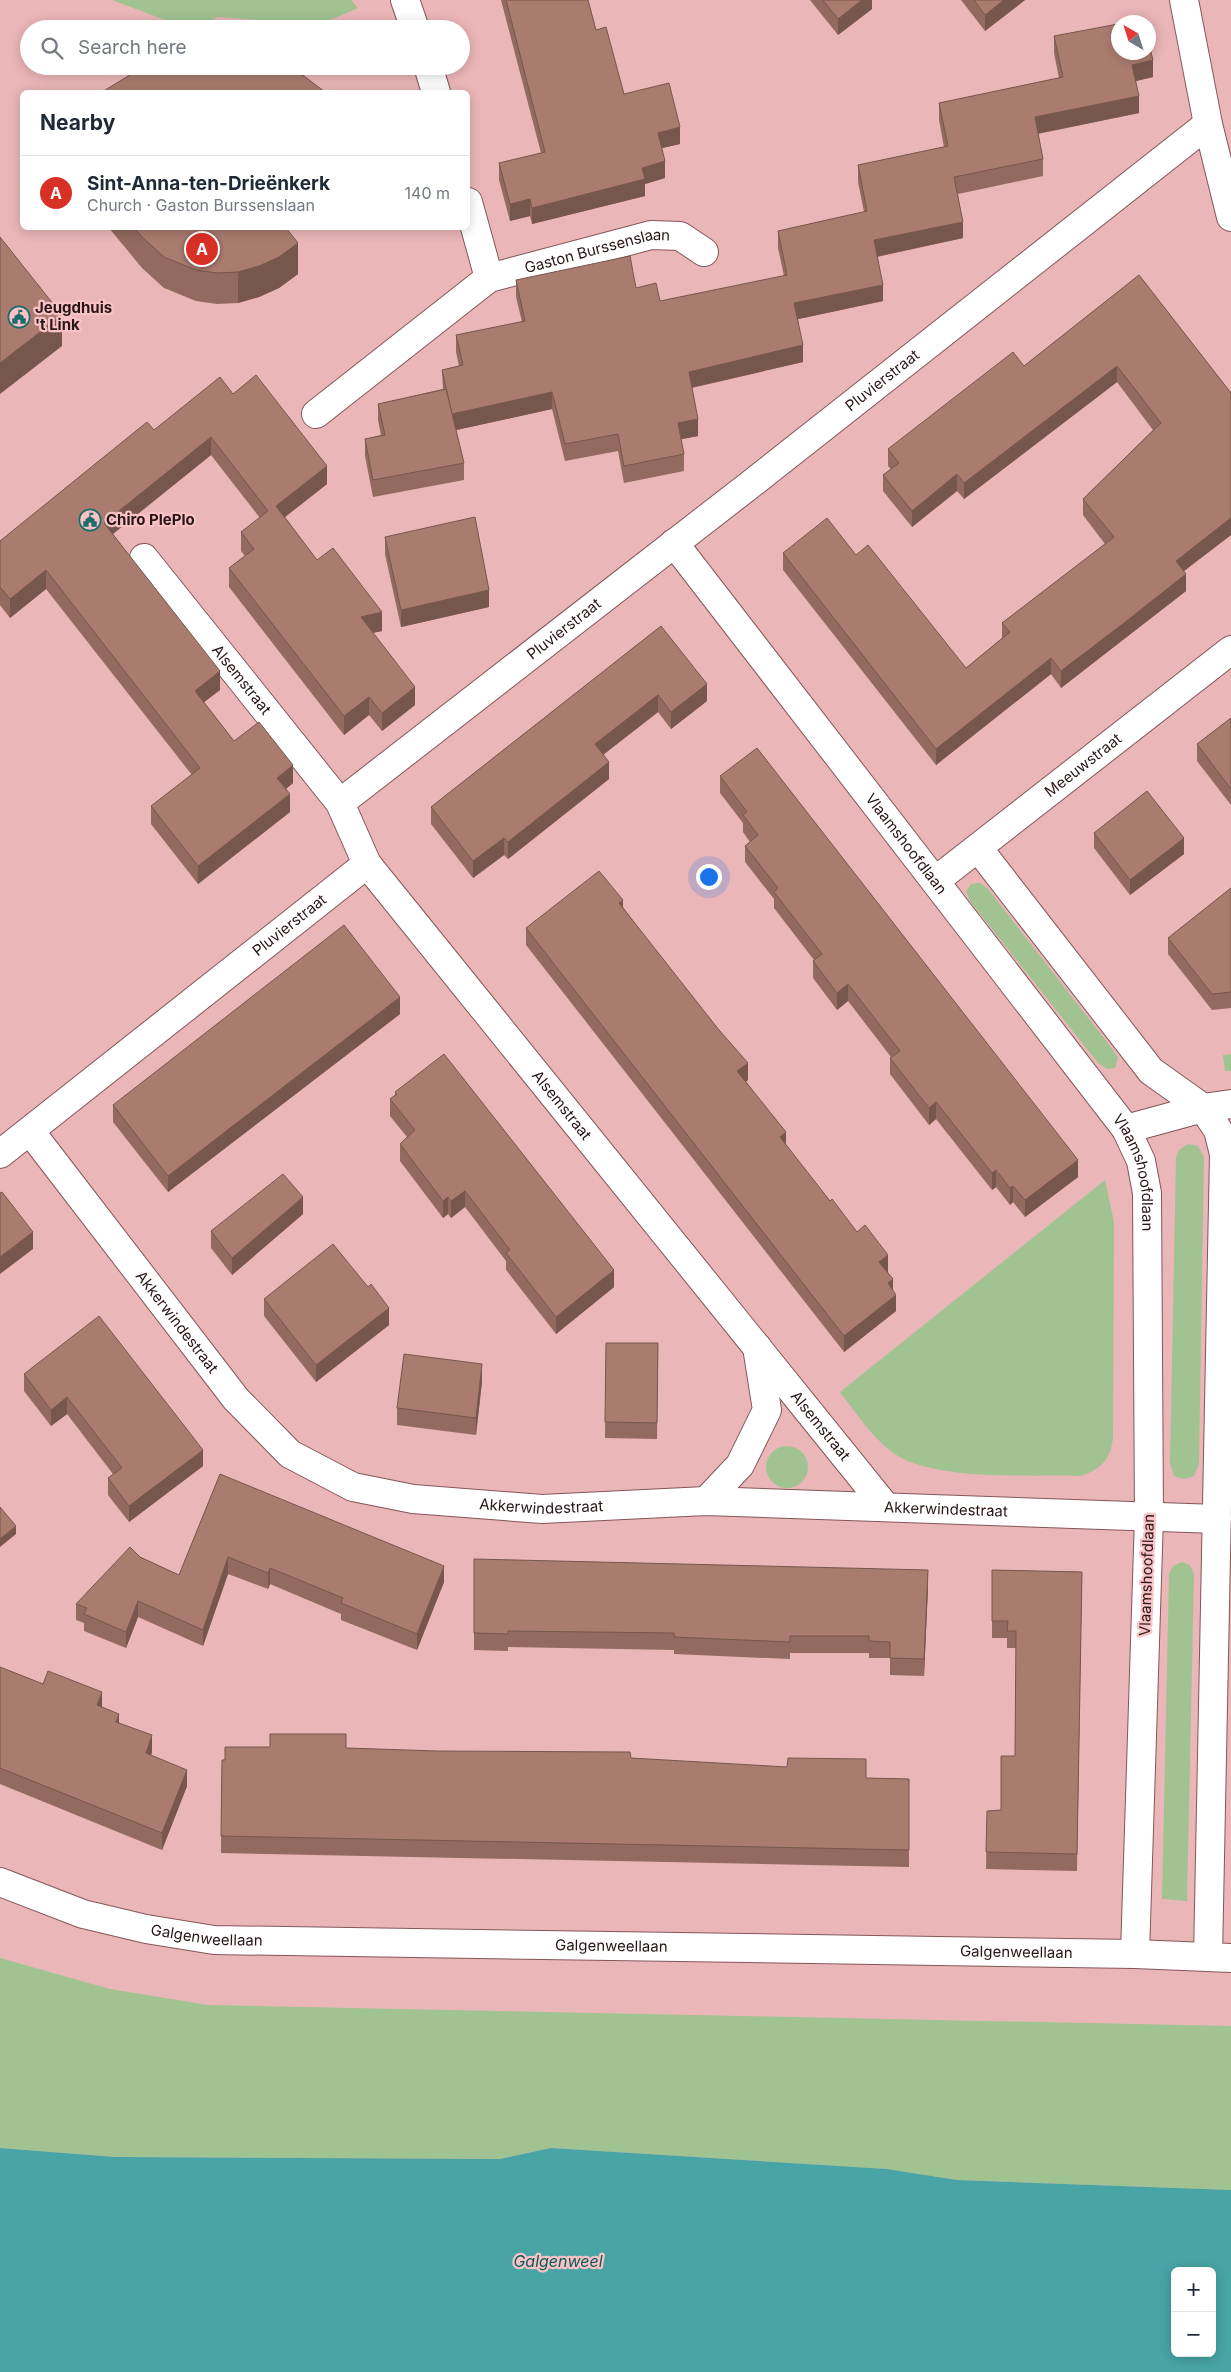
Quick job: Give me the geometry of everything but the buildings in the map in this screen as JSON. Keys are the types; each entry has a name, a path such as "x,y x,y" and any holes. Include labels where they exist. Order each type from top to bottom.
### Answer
{"street":[{"path":"405,0 412,20"},
{"path":"1184,0 1208,124 1231,217"},
{"path":"431,75 435,90"},
{"name":"Pluvierstraat","path":"340,803 1208,124"},
{"path":"470,209 489,278"},
{"name":"Gaston Burssenslaan","path":"316,414 489,278 651,235 680,236 704,252"},
{"name":"Vlaamshoofdlaan","path":"674,543 1126,1129 1141,1160 1147,1193 1149,1517 1135,1954"},
{"name":"Alsemstraat","path":"144,558 340,803"},
{"name":"Meeuwstraat","path":"935,881 1231,650"},
{"path":"340,803 367,864"},
{"path":"978,848 1151,1071 1203,1108 1218,1130 1224,1154 1217,1519 1219,1958"},
{"name":"Pluvierstraat","path":"0,1154 367,864"},
{"name":"Alsemstraat","path":"367,864 885,1506"},
{"path":"1126,1129 1203,1108 1231,1104"},
{"name":"Akkerwindestraat","path":"30,1130 236,1399 290,1454 353,1487 413,1499 542,1509 706,1501 1217,1519"},
{"name":"Alsemstraat","path":"706,1501 740,1465 767,1410 757,1346"},
{"name":"Galgenweellaan","path":"0,1882 83,1914 214,1940 1135,1954 1219,1958"}],"green space":[{"path":"112,0 351,0 358,8 330,20 258,20 217,17 212,20 165,20"},
{"path":"980,883 988,889 1114,1051 1118,1058 1115,1068 1107,1069 1098,1063 970,901 966,891 971,884"},
{"path":"1231,1054 1231,1071 1225,1071 1223,1055"},
{"path":"1188,1144 1198,1146 1204,1157 1199,1464 1194,1476 1184,1479 1174,1476 1170,1463 1176,1158 1179,1150"},
{"path":"1105,1180 1114,1222 1113,1437 1110,1452 1104,1462 1094,1470 1080,1476 982,1475 931,1468 909,1462 884,1446 840,1392"},
{"path":"791,1446 799,1449 805,1455 808,1467 805,1479 799,1485 783,1488 775,1485 769,1479 766,1463 769,1455 775,1449"},
{"path":"1182,1562 1190,1565 1194,1574 1187,1901 1162,1899 1169,1574 1173,1566"},
{"path":"0,1958 110,1989 208,2005 1231,2026 1231,2190 957,2180 887,2169 551,2148 500,2159 115,2157 0,2148"}],"water":[{"name":"Galgenweel","path":"0,2148 115,2157 500,2159 551,2148 887,2169 957,2180 1231,2190 1231,2372 0,2372"}],"place":[{"name":"Sint-Anna-ten-Drieënkerk","path":"202,249"},
{"name":"Jeugdhuis 't Link","path":"19,317"},
{"name":"Chiro PlePlo","path":"90,520"}]}
